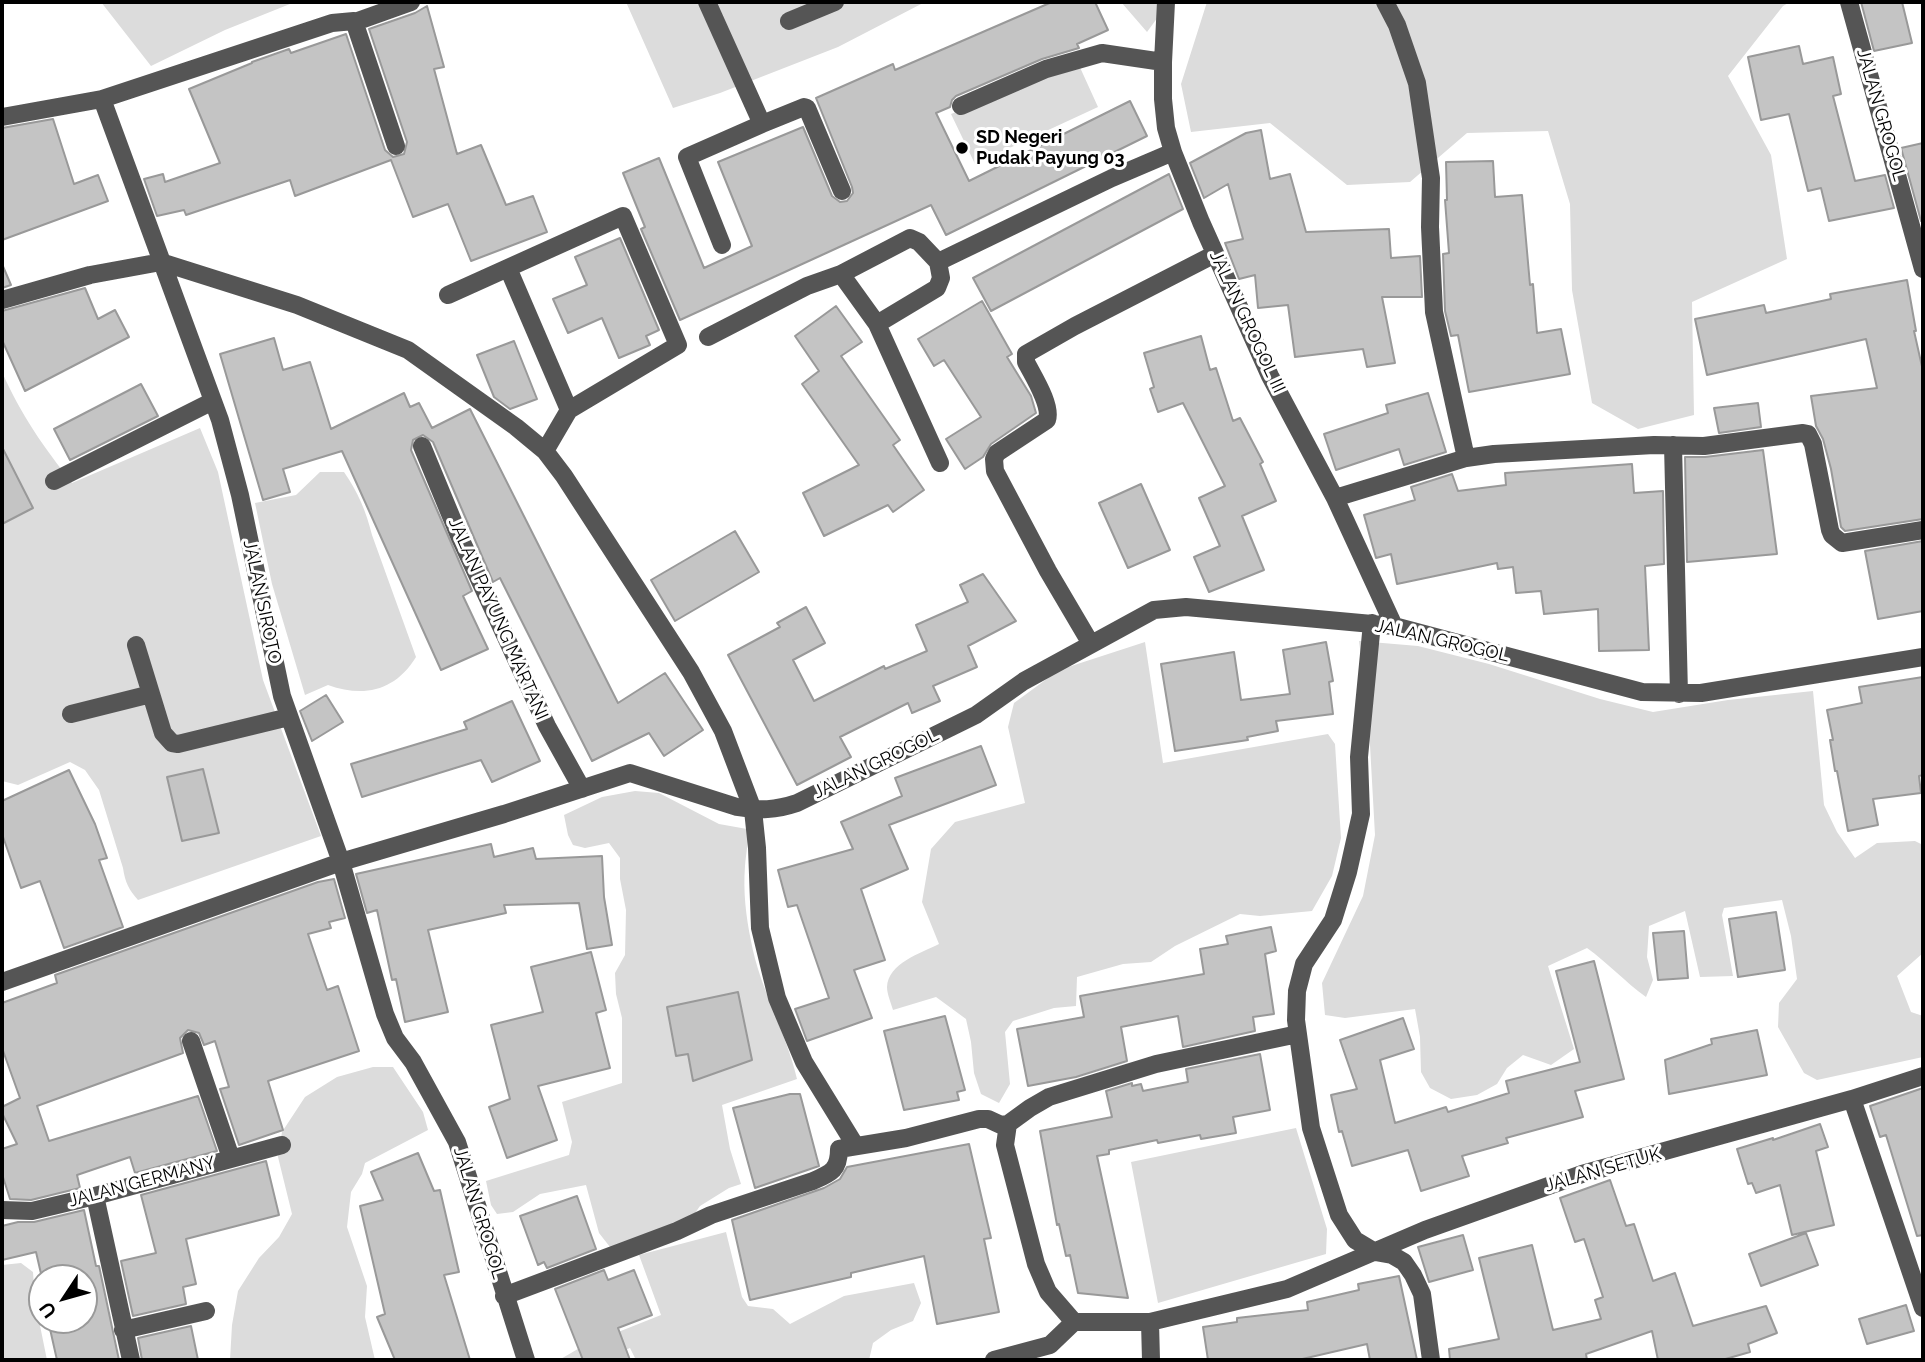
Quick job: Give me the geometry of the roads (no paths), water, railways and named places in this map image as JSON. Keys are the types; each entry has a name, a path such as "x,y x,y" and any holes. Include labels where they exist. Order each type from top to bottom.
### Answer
{"street":[{"path":"2,117 102,99 332,23 355,22 411,2"},
{"path":"707,2 762,124"},
{"path":"789,21 835,2"},
{"name":"JALAN GROGOL III","path":"1166,2 1163,62 1166,128 1173,152 1270,376 1335,498 1394,625"},
{"path":"1385,2 1397,25 1417,83 1431,178 1430,251 1434,312 1466,458"},
{"name":"JALAN GROGOL","path":"1849,2 1923,269"},
{"path":"355,22 375,90 396,146"},
{"path":"961,106 1046,69 1102,53 1163,62"},
{"name":"JALAN SIROTO","path":"102,99 213,401 240,495 282,695 341,862"},
{"path":"722,245 687,157 804,107 807,108 842,191"},
{"path":"938,262 1112,178 1173,152"},
{"path":"448,295 623,216 678,345 569,410 545,451"},
{"path":"708,337 807,286 841,274 910,239 919,242 938,262 941,278 937,288 877,324"},
{"path":"1091,644 1048,571 995,471 994,459 997,453 1049,416 1047,404 1026,362 1026,354 1215,254"},
{"path":"2,300 90,275 161,262 297,305 408,351 480,400 545,451 691,672 723,731 753,810 760,928 777,999 804,1062 855,1145"},
{"path":"508,268 569,410"},
{"path":"841,274 877,324 940,463"},
{"path":"54,481 213,401"},
{"path":"1335,498 1466,458 1507,453 1673,444 1704,446 1808,434 1813,444 1830,530 1836,540 1842,542 1923,530"},
{"path":"1673,444 1679,694"},
{"name":"JALAN PAYUNG MARTANI","path":"422,446 460,538 547,726 582,789"},
{"name":"JALAN GROGOL","path":"526,1360 457,1142 413,1062 395,1038 385,1014 341,862 630,773 737,807 777,810 797,803 964,721 1024,681 1154,610 1186,607 1394,625 1642,692 1701,693 1923,657"},
{"path":"1372,623 1359,757 1361,814 1348,872 1333,920 1304,964 1297,991 1298,1034 1311,1128 1339,1215 1355,1240 1375,1252 1392,1255 1404,1262 1413,1275 1422,1294 1431,1360"},
{"path":"136,645 163,733 172,743 178,744 289,717"},
{"path":"71,714 151,694"},
{"path":"2,982 341,862"},
{"path":"504,1296 666,1236 711,1214 829,1174 839,1162 839,1149 906,1138 979,1119 988,1119 1001,1125 1008,1124 1049,1097 1156,1065 1298,1034"},
{"path":"191,1041 231,1158"},
{"name":"JALAN SETUK","path":"1074,1322 1150,1322 1287,1289 1425,1230 1582,1174 1852,1099 1923,1076"},
{"path":"1852,1099 1916,1262 1923,1308"},
{"path":"994,1360 1050,1345 1074,1322 1048,1293 1036,1264 1005,1145 1008,1124"},
{"name":"JALAN GERMANY","path":"2,1210 32,1211 282,1145"},
{"path":"95,1196 122,1330 131,1360"},
{"path":"122,1330 206,1311"},
{"path":"1150,1322 1152,1360"}],"place":[{"name":"SD Negeri Pudak Payung 03","path":"962,148"}]}
